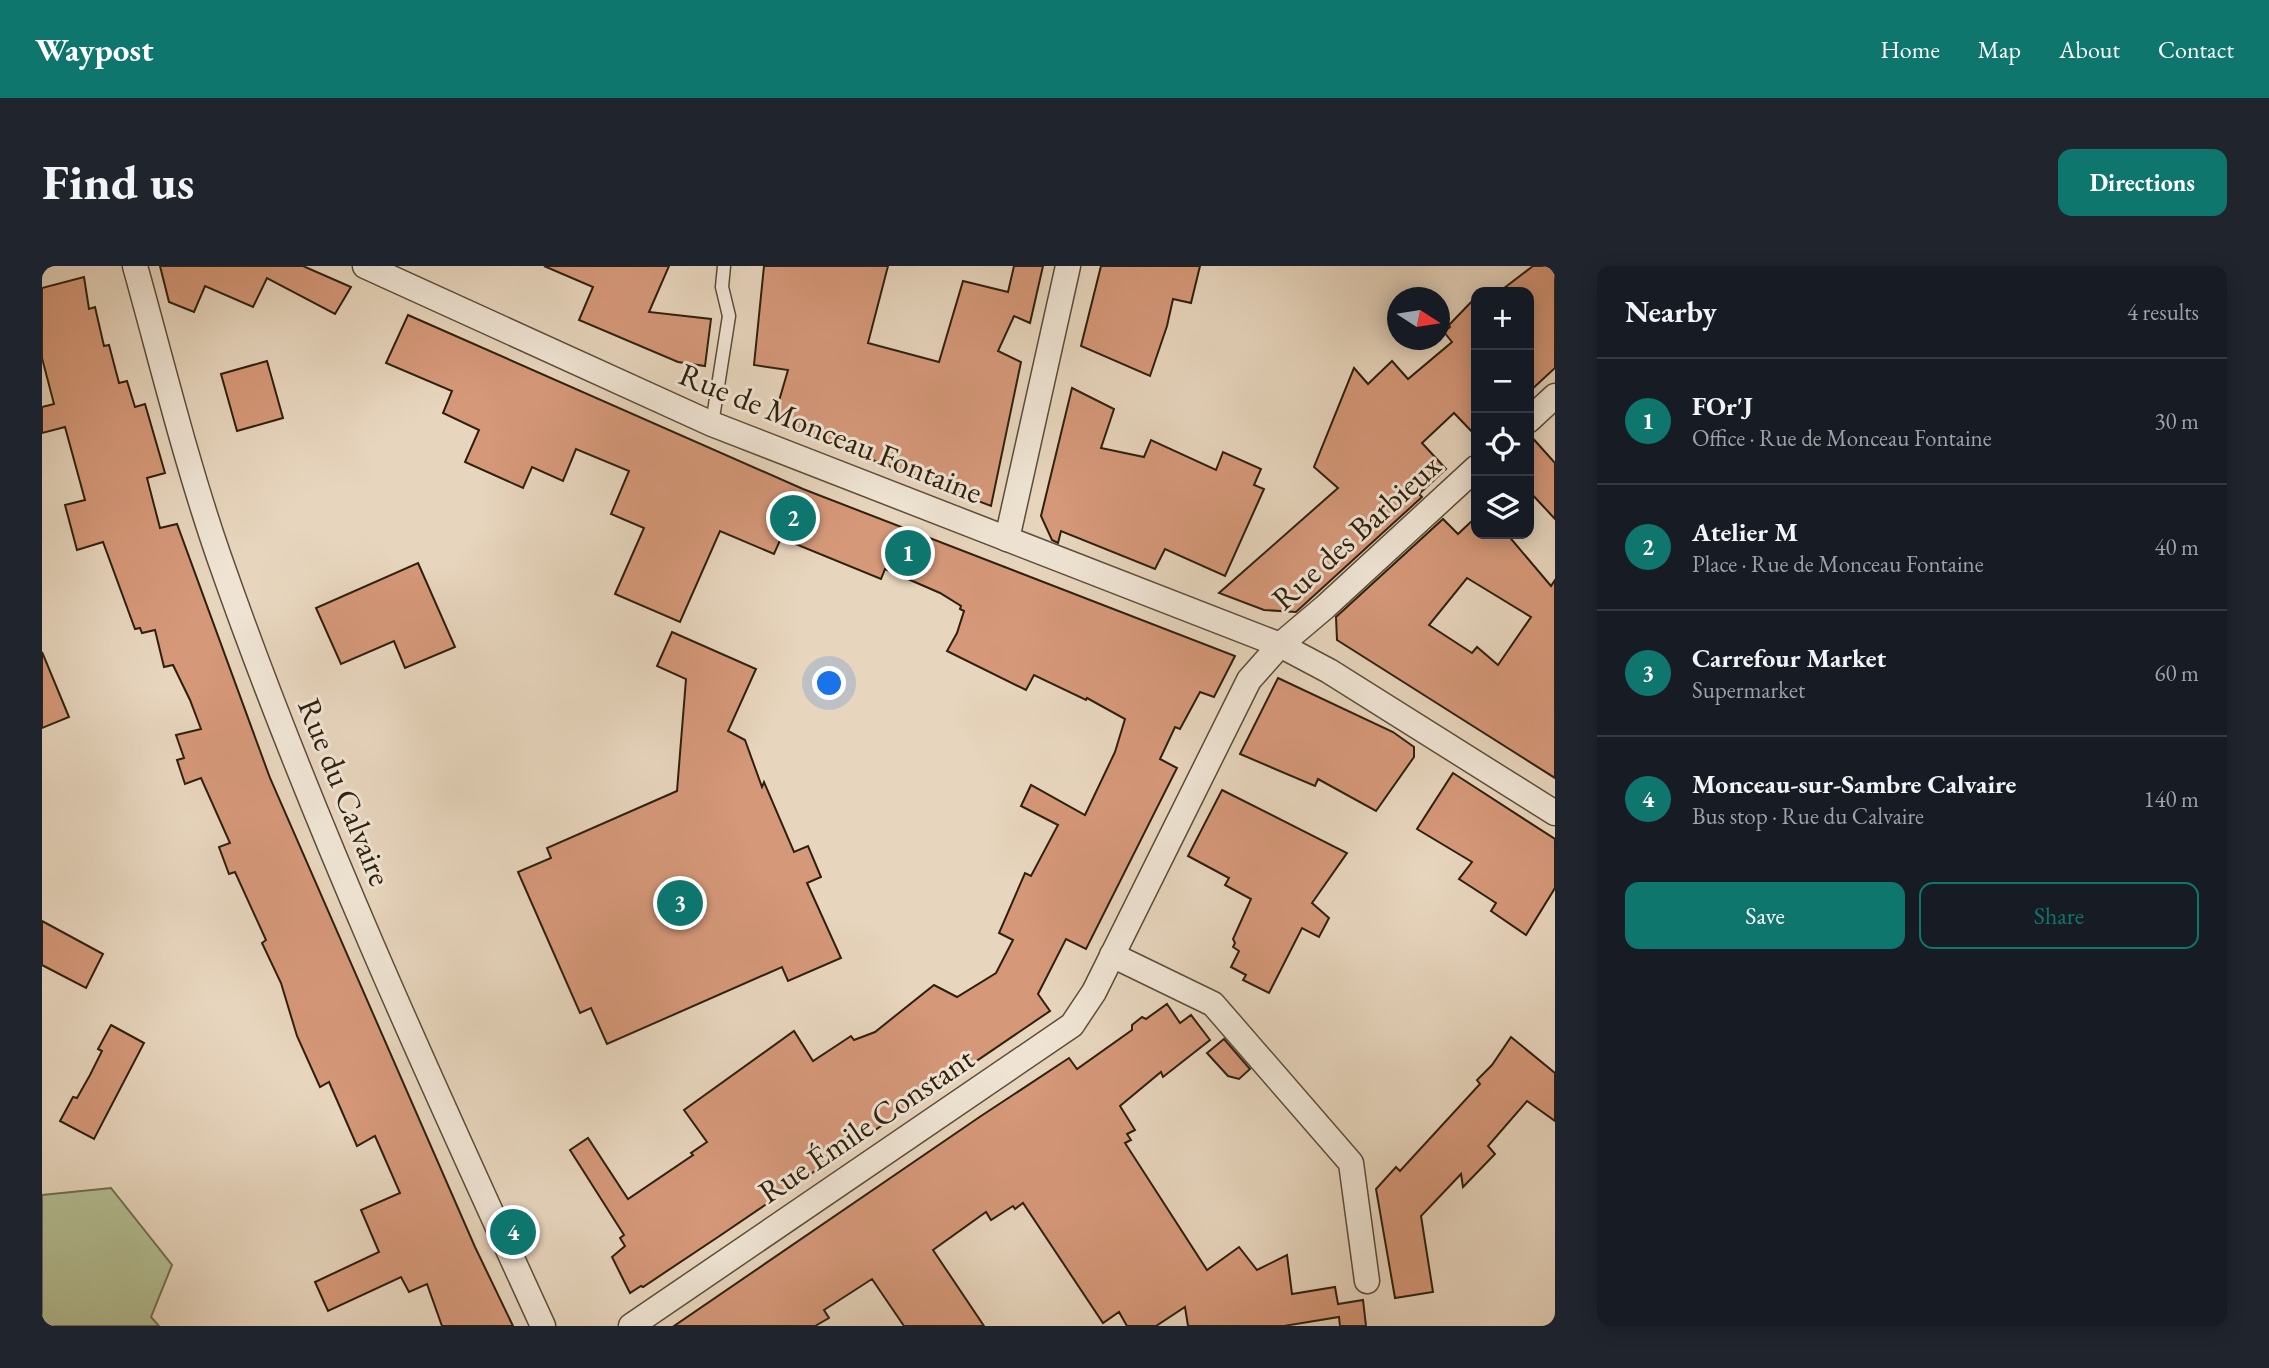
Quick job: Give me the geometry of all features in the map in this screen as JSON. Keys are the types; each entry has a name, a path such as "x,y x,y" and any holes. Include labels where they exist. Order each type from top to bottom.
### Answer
{"street":[{"name":"Rue du Calvaire","path":"135,266 206,519 286,741 542,1326"},
{"name":"Rue de Monceau Fontaine","path":"365,266 712,424 1280,645 1329,671 1555,813"},
{"path":"1007,539 1068,266"},
{"path":"1534,415 1555,396"},
{"name":"Rue des Barbieux","path":"1280,645 1471,473"},
{"name":"Rue Émile Constant","path":"631,1326 1072,1025 1094,992 1249,681 1280,645"},
{"path":"1112,955 1213,1004 1351,1163 1367,1282"}],"lane":[{"path":"712,424 729,316 722,287 724,266"}],"green space":[{"path":"111,1188 172,1265 151,1317 159,1326 42,1326 42,1195"}],"building":[{"path":"160,266 303,266 351,287 335,314 267,278 253,307 205,286 194,312 169,302"},
{"path":"544,266 669,266 649,312 711,319 705,366 678,362 579,320 593,287"},
{"path":"764,266 888,266 868,343 939,362 963,281 1008,292 1014,266 1043,266 1030,323 1014,316 998,351 1021,362 991,506 859,455 774,418 788,370 754,365"},
{"path":"1101,266 1200,266 1191,303 1173,299 1150,376 1081,346"},
{"path":"1533,266 1555,266 1555,368 1534,387 1534,287 1506,287"},
{"path":"84,277 89,309 95,307 104,346 109,345 119,383 127,381 135,407 145,404 165,473 147,478 160,528 177,524 270,778 475,1247 513,1326 442,1326 427,1284 409,1292 401,1277 328,1311 315,1282 379,1252 361,1210 400,1193 375,1136 357,1146 329,1082 320,1087 297,1036 281,983 262,943 266,940 235,872 229,874 219,847 230,843 201,778 185,784 177,760 184,758 176,735 201,729 173,665 164,667 155,630 142,633 140,628 135,629 103,542 77,550 65,505 85,500 65,427 42,433 42,407 54,404 42,358 42,288"},
{"path":"1471,302 1471,431 1454,413 1422,443 1446,469 1419,494 1422,497 1296,612 1264,610 1219,593 1338,488 1314,467 1354,368 1368,384 1392,361 1408,379 1442,350 1450,350 1450,324"},
{"path":"408,315 803,489 1235,656 1214,697 1200,692 1180,729 1175,727 1160,759 1177,768 1086,949 1066,939 1038,994 1050,1011 721,1235 630,1293 612,1257 625,1246 620,1238 624,1235 570,1150 588,1138 628,1199 693,1155 691,1153 707,1142 684,1110 794,1031 813,1061 851,1036 854,1040 875,1032 934,985 957,997 996,973 1013,940 999,933 1025,873 1031,876 1058,825 1021,806 1031,785 1085,815 1115,752 1125,719 1087,698 1086,700 1034,675 1026,690 947,651 957,633 964,611 960,609 961,606 940,593 885,569 881,579 781,538 774,554 720,531 680,622 615,594 644,528 611,514 629,471 576,449 563,481 532,467 523,488 465,462 479,430 443,413 452,391 386,363"},
{"path":"267,361 283,418 237,431 221,374"},
{"path":"1072,388 1114,409 1101,448 1144,457 1151,440 1216,470 1223,452 1261,469 1254,485 1264,489 1225,576 1165,549 1155,569 1061,531 1058,543 1052,540 1041,516"},
{"path":"1534,440 1555,463 1555,519 1534,496"},
{"path":"1443,519 1458,534 1471,522 1471,539 1511,539 1551,586 1555,580 1555,778 1337,640 1336,617","holes":["1467,578 1531,617 1498,665 1477,647 1472,653 1429,625"]},
{"path":"418,563 455,647 405,668 394,641 341,664 316,608"},
{"path":"672,632 756,669 728,731 745,740 762,787 764,782 794,852 808,846 821,877 807,883 841,958 788,981 782,967 607,1044 591,1008 580,1013 518,872 551,858 547,848 677,791 686,679 657,666"},
{"path":"42,652 69,717 42,728"},
{"path":"1278,678 1393,732 1414,747 1414,757 1376,811 1318,779 1315,786 1240,754"},
{"path":"1453,773 1555,839 1555,888 1526,935 1491,911 1496,903 1459,879 1472,862 1417,829"},
{"path":"1222,790 1347,853 1312,903 1329,918 1319,937 1302,928 1269,993 1243,980 1246,975 1231,967 1239,951 1233,947 1233,939 1251,899 1225,885 1229,878 1188,856"},
{"path":"42,921 103,954 86,988 42,965"},
{"path":"1167,1004 1180,1023 1191,1015 1210,1040 1163,1077 1161,1072 1120,1106 1135,1130 1127,1134 1131,1140 1125,1143 1207,1270 1239,1247 1257,1270 1287,1255 1292,1294 1335,1287 1338,1304 1363,1300 1366,1326 1340,1326 1339,1317 1284,1326 1188,1326 1185,1307 1156,1326 1127,1326 1119,1312 1103,1323 1023,1203 991,1220 986,1212 933,1250 984,1326 904,1326 872,1279 824,1310 829,1318 815,1326 674,1326 1069,1058 1077,1069 1132,1030 1132,1025 1142,1017 1146,1019"},
{"path":"111,1025 144,1043 94,1139 60,1121 73,1097 77,1098 90,1075 102,1051 98,1049"},
{"path":"1511,1037 1555,1073 1555,1121 1527,1101 1488,1146 1495,1154 1463,1187 1461,1174 1421,1216 1433,1292 1395,1298 1376,1189 1396,1167 1400,1171 1480,1084 1477,1080 1492,1065"},
{"path":"1224,1039 1250,1069 1239,1079 1228,1076 1207,1053"}],"place":[{"name":"Atelier M","path":"793,518"},
{"name":"FOr'J","path":"908,553"},
{"name":"Carrefour Market","path":"680,903"},
{"name":"Monceau-sur-Sambre Calvaire","path":"513,1232"}]}
